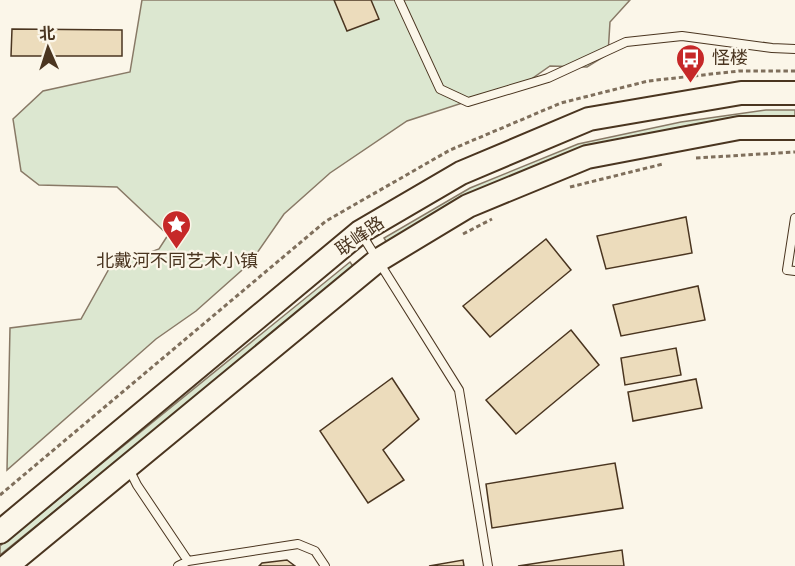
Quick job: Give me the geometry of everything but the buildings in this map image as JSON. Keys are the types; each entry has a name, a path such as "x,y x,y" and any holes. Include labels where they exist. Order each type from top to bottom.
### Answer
{"main road":[{"name":"联峰路","path":"0,532 360,232 461,173 589,119 741,93 795,93"},
{"name":"联峰路","path":"8,566 377,261 468,206 587,157 739,128 795,128"}],"lane":[{"path":"399,0 440,89 468,102 548,78 626,42 682,36 795,49"},
{"path":"795,218 787,270 795,271"},
{"path":"360,232 459,390 488,566"},
{"path":"127,466 137,485 188,561"},
{"path":"178,566 188,561 298,544 315,551 325,566"}],"green space":[{"path":"142,0 630,0 610,22 608,54 587,67 550,66 527,82 407,121 330,173 284,214 250,263 196,311 156,339 7,470 10,328 81,319 110,267 159,249 168,235 117,187 39,185 21,171 13,119 43,91 130,72"},
{"path":"766,110 795,110 795,119 683,130 389,246 384,238 470,188 578,144 681,122"},
{"path":"350,262 355,269 0,555 0,546"}],"place":[{"name":"怪楼","path":"691,84"},
{"name":"北戴河不同艺术小镇","path":"177,250"}]}
